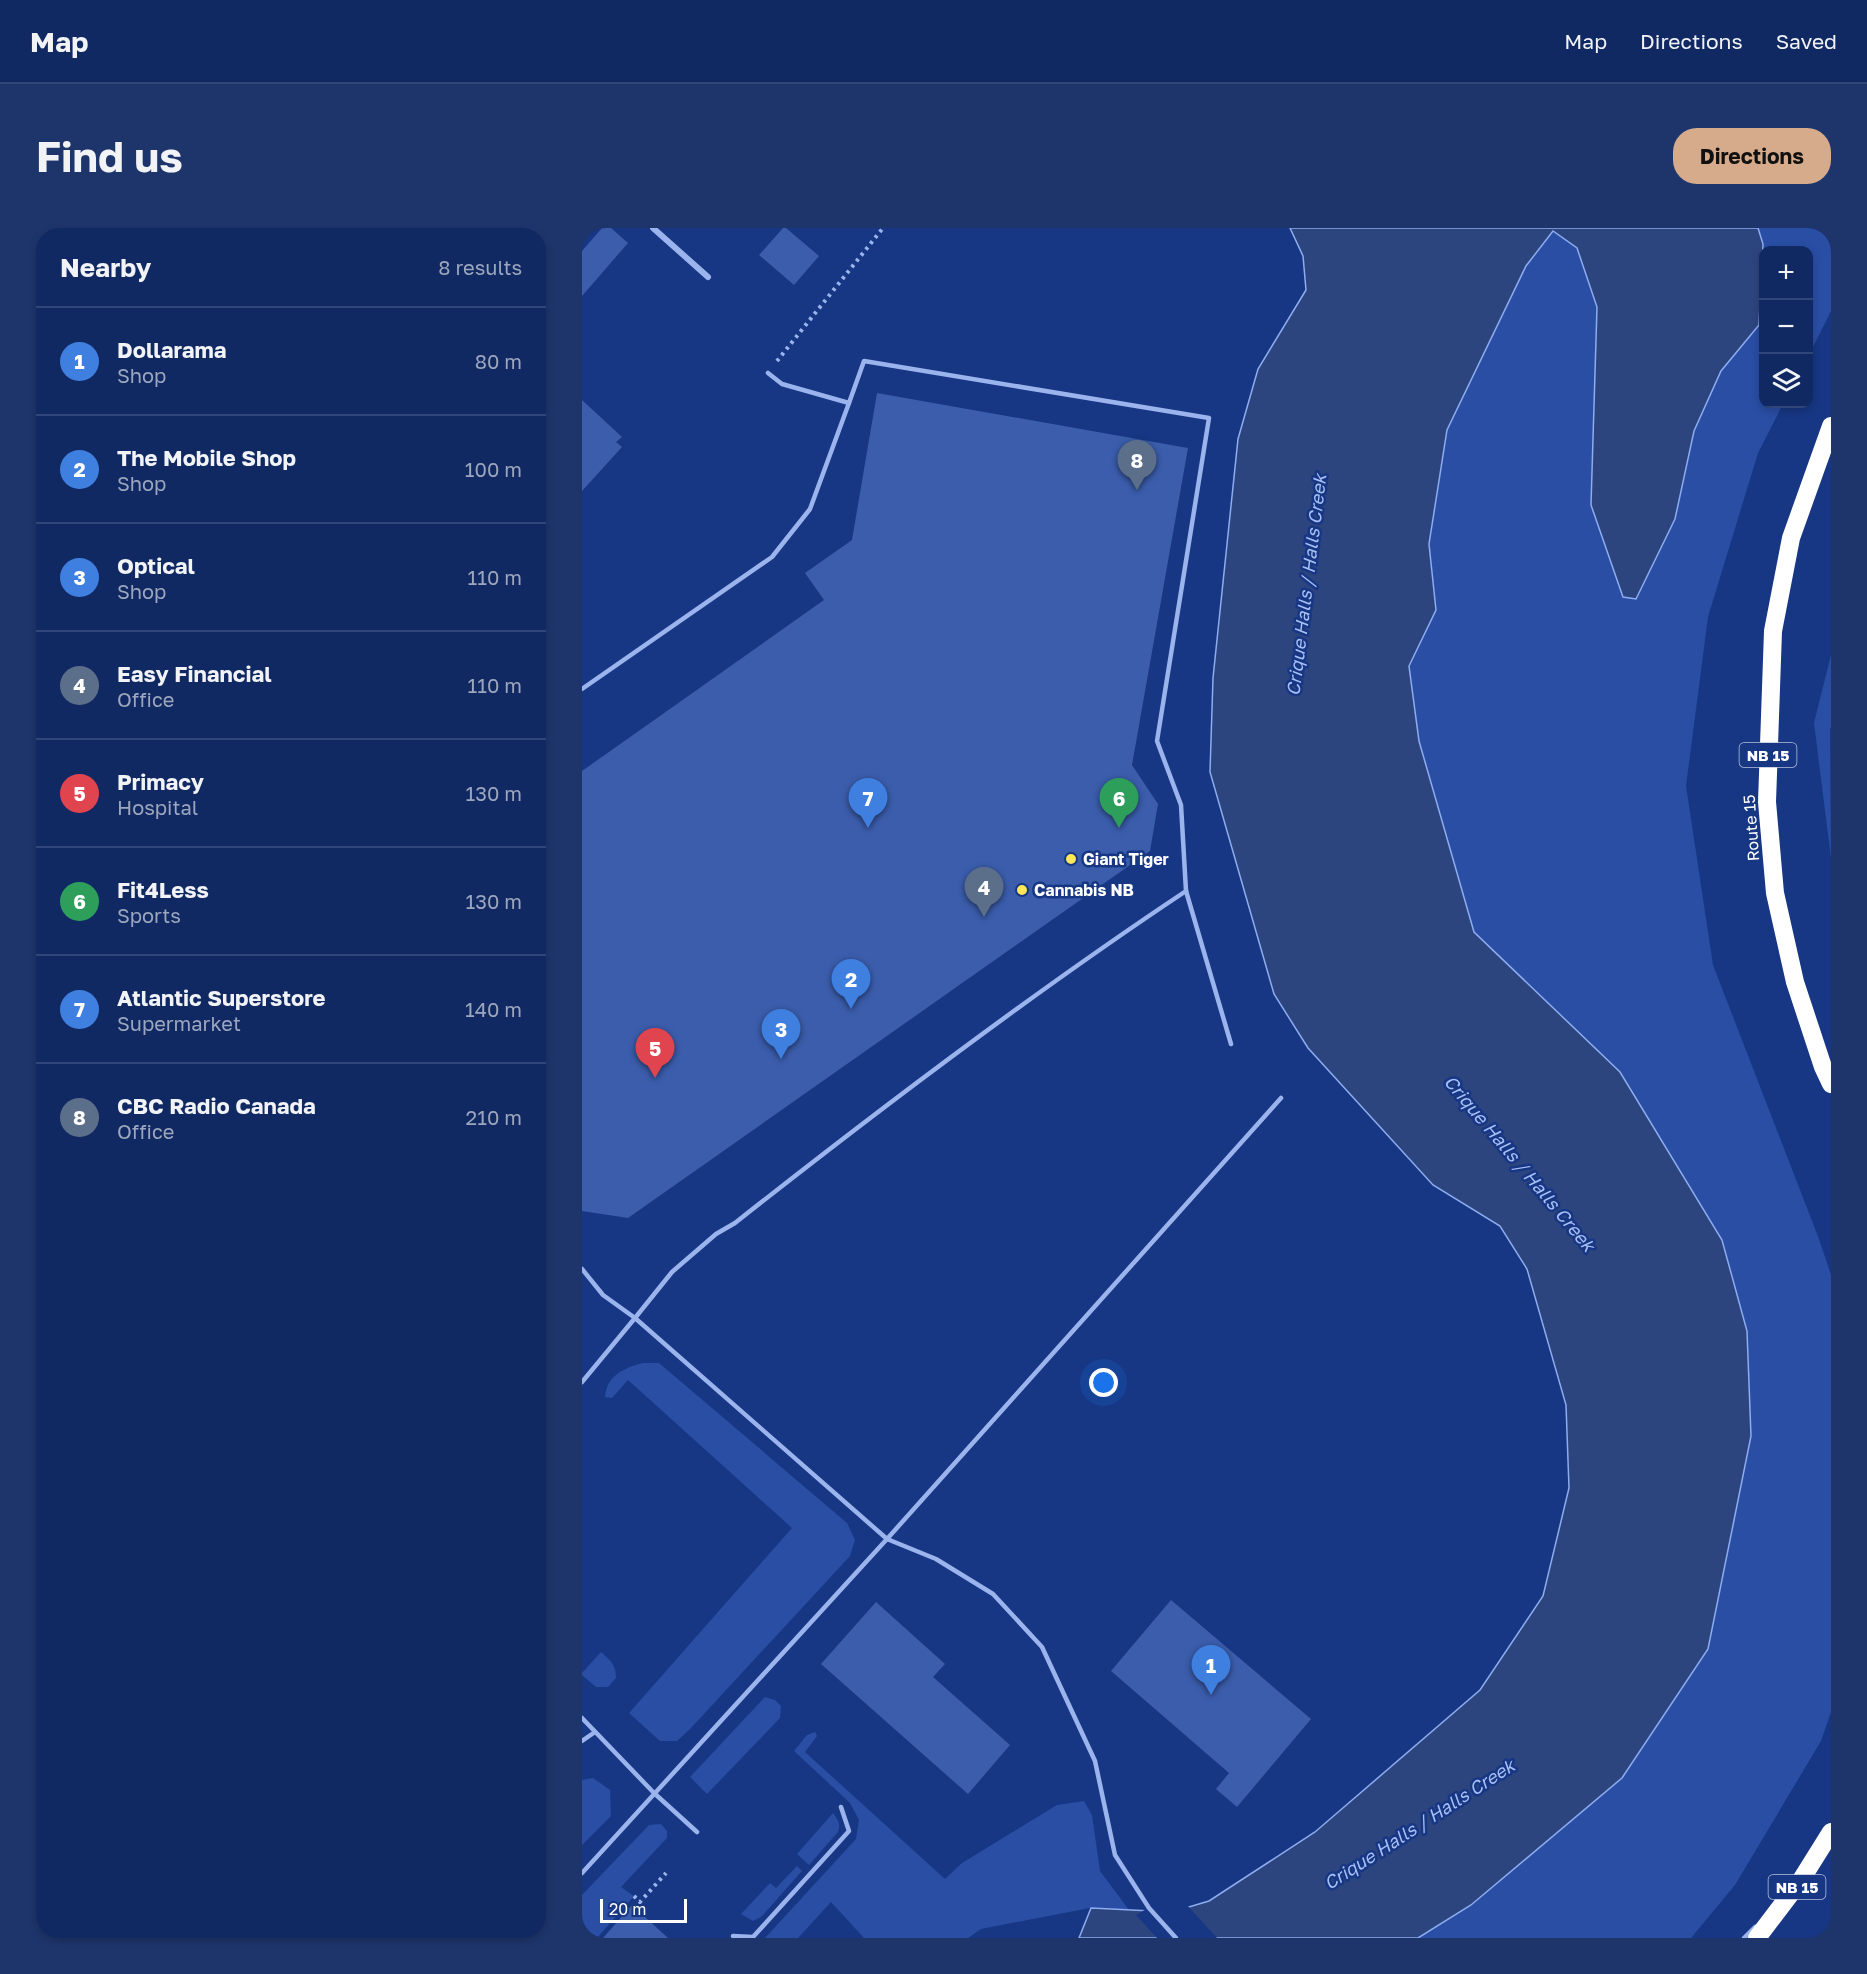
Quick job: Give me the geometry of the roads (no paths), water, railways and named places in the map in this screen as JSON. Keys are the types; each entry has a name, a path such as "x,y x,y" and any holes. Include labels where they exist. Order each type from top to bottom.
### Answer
{"highway":[{"name":"Route 15","path":"1831,426 1791,538 1773,631 1767,802 1775,892 1792,970 1823,1068 1831,1084"},
{"name":"NB 15","path":"1757,1938 1801,1880 1831,1832"}],"street":[{"path":"653,228 708,277"}],"lane":[{"path":"582,689 772,557 810,509 864,361 1209,418 1157,741 1181,805 1186,891 1231,1044"},
{"path":"768,373 782,384 849,403"},
{"path":"582,1382 672,1272 717,1234 735,1223 987,1029 1186,891"},
{"path":"582,1873 887,1539 1281,1098"},
{"path":"582,1269 603,1295 635,1318 887,1539 936,1559 993,1594 1042,1647 1095,1761 1115,1855 1149,1908 1176,1938"},
{"path":"582,1718 654,1793 697,1832"},
{"path":"582,1741 596,1732"},
{"path":"733,1936 753,1937 849,1831 841,1807"},
{"path":"1744,1938 1801,1880"}],"water":[{"name":"Crique Halls / Halls Creek","path":"1290,228 1758,228 1763,244 1759,246 1759,325 1721,371 1694,431 1675,519 1636,599 1623,597 1591,505 1597,307 1577,248 1553,231 1526,266 1447,430 1429,544 1436,610 1409,666 1419,741 1474,932 1620,1072 1722,1240 1747,1331 1751,1436 1708,1649 1622,1778 1471,1905 1418,1938 1079,1938 1091,1908 1172,1912 1209,1901 1315,1832 1480,1690 1543,1596 1569,1488 1566,1405 1527,1269 1500,1226 1433,1185 1308,1048 1274,994 1210,772 1213,678 1238,439 1258,369 1306,290 1303,256"}],"place":[{"name":"CBC Radio Canada","path":"1137,490"},
{"name":"Atlantic Superstore","path":"868,828"},
{"name":"Fit4Less","path":"1119,828"},
{"name":"Giant Tiger","path":"1071,859"},
{"name":"Cannabis NB","path":"1022,890"},
{"name":"Easy Financial","path":"984,917"},
{"name":"The Mobile Shop","path":"851,1009"},
{"name":"Optical","path":"781,1059"},
{"name":"Primacy","path":"655,1078"},
{"name":"Dollarama","path":"1211,1695"}]}
